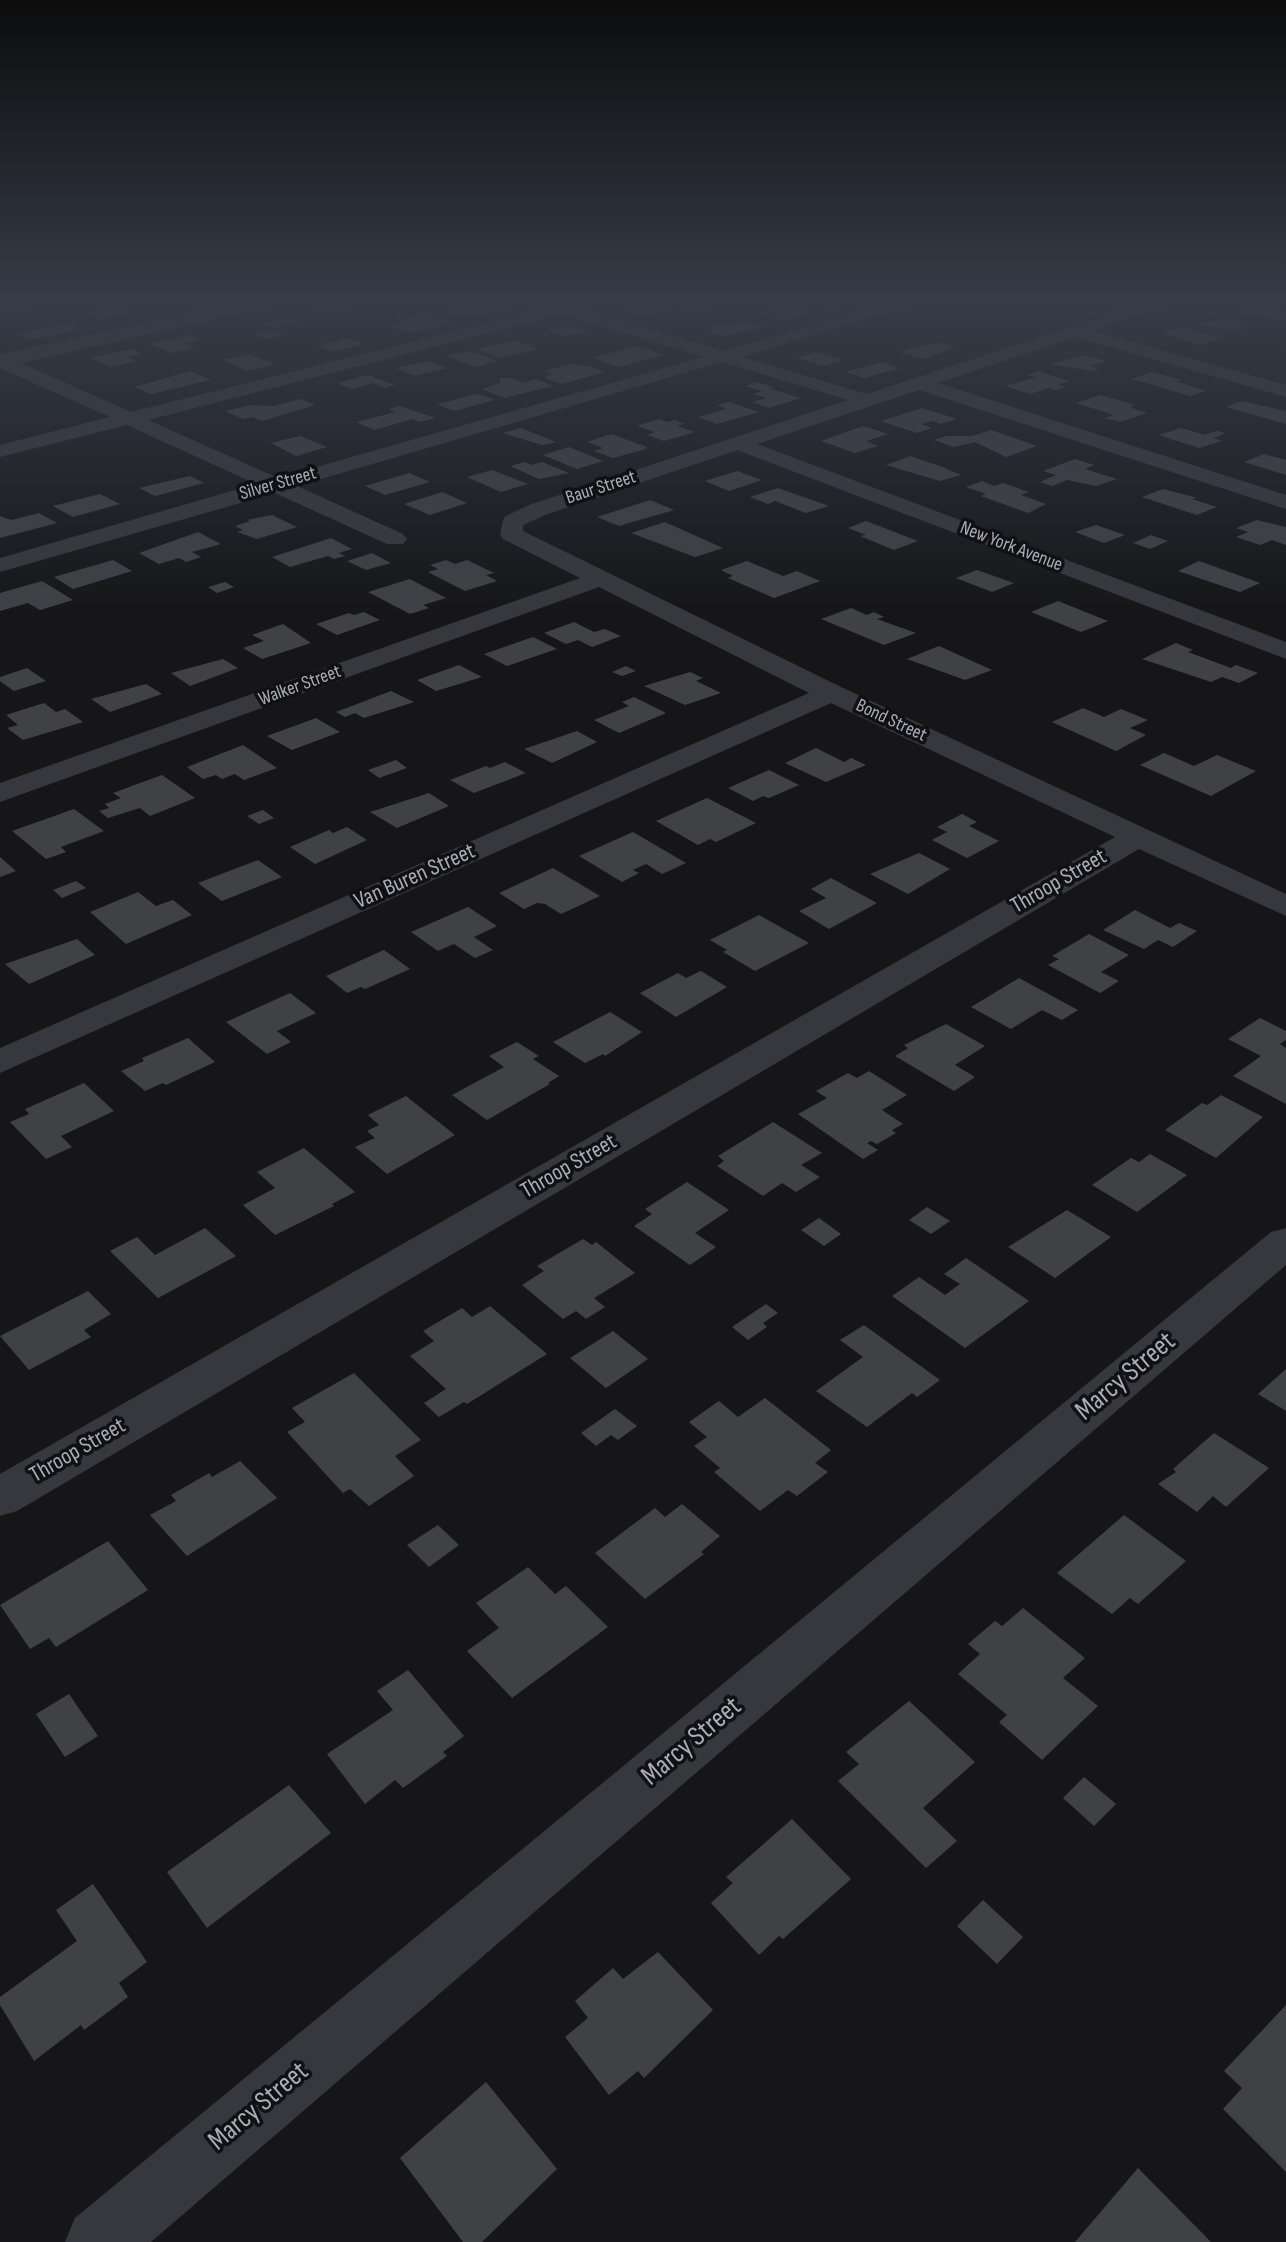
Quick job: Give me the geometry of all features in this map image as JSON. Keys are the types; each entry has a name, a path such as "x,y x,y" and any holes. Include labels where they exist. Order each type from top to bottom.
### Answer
{"street":[{"path":"96,405 395,538"},
{"path":"0,451 184,405"},
{"name":"Silver Street","path":"0,565 557,405"},
{"name":"Baur Street","path":"512,522 537,510 853,405"},
{"path":"985,405 1286,502"},
{"name":"New York Avenue","path":"736,443 1286,652"},
{"name":"Bond Street","path":"512,522 511,534 599,579 831,692 1286,906"},
{"name":"Walker Street","path":"0,793 599,579"},
{"name":"Van Buren Street","path":"0,1062 831,692"},
{"name":"Throop Street","path":"0,1497 1138,836"},
{"name":"Marcy Street","path":"99,2242 1286,1242"}],"building":[{"path":"251,405 315,405 262,421 253,417 243,419 225,411"},
{"path":"439,405 478,405 454,411"},
{"path":"717,405 737,405 759,412 717,424 697,417 727,409"},
{"path":"759,405 780,405 769,408"},
{"path":"1081,405 1134,405 1129,407 1147,413 1120,422 1105,418 1114,415"},
{"path":"1258,405 1286,411 1286,424 1226,407"},
{"path":"400,406 435,418 420,422 413,419 374,430 356,422 396,412 389,409"},
{"path":"922,408 957,419 941,424 931,421 921,424 932,428 917,433 881,421"},
{"path":"659,419 668,422 675,420 684,424 677,426 695,432 664,441 647,435 655,432 637,426"},
{"path":"863,426 888,434 866,441 878,446 855,453 821,441"},
{"path":"521,428 556,442 542,445 503,433"},
{"path":"1181,428 1205,435 1217,431 1226,433 1213,438 1222,441 1199,448 1159,435"},
{"path":"991,430 1037,446 1006,457 975,442 954,447 934,440 947,436 972,436"},
{"path":"611,434 647,447 613,458 594,451 603,448 587,442"},
{"path":"300,436 327,447 296,456 271,443"},
{"path":"569,447 603,461 577,469 543,455"},
{"path":"1264,454 1286,460 1286,475 1244,462"},
{"path":"910,456 961,475 940,481 886,465"},
{"path":"1075,459 1094,465 1085,469 1117,479 1096,486 1067,480 1052,486 1040,482 1056,475 1043,471"},
{"path":"525,462 531,465 542,462 569,473 539,479 510,466"},
{"path":"492,470 528,484 501,492 467,477"},
{"path":"737,471 762,480 729,491 705,481"},
{"path":"409,473 430,482 385,495 365,486"},
{"path":"190,476 204,483 155,496 139,488"},
{"path":"982,481 994,486 1003,483 1029,492 1021,495 1046,504 1028,513 981,496 986,494 966,487"},
{"path":"778,488 829,506 806,513 775,501 768,504 750,497"},
{"path":"1163,489 1197,498 1192,499 1217,507 1197,515 1142,497"},
{"path":"442,492 467,503 430,515 404,504"},
{"path":"100,494 120,504 73,517 53,506"},
{"path":"650,500 674,510 619,526 597,517"},
{"path":"39,513 57,523 0,538 0,516 11,520"},
{"path":"272,515 297,527 257,539 237,532 243,530 235,526 250,521 247,520"},
{"path":"1257,520 1286,527 1286,545 1272,540 1260,545 1236,537 1248,532 1236,528"},
{"path":"866,521 918,541 894,550 848,528"},
{"path":"665,522 723,548 695,557 631,533"},
{"path":"1096,525 1125,535 1104,543 1075,532"},
{"path":"198,532 221,544 192,552 201,557 186,562 179,558 159,564 139,553"},
{"path":"1151,535 1168,541 1150,549 1133,543"},
{"path":"331,538 352,549 339,553 345,556 334,559 328,556 290,567 272,557"},
{"path":"372,553 391,563 366,570 347,561"},
{"path":"113,560 132,571 73,589 54,577"},
{"path":"446,560 455,564 467,560 494,573 486,575 497,581 465,591 428,572 438,569 430,565"},
{"path":"747,561 783,576 797,571 820,581 774,598 728,578 733,576 721,570"},
{"path":"1199,561 1260,583 1240,592 1178,571"},
{"path":"977,570 1014,583 992,592 956,578"},
{"path":"410,579 446,598 423,605 429,608 410,614 368,592"},
{"path":"42,581 73,600 40,610 28,603 0,611 0,593"},
{"path":"225,582 234,587 217,593 208,587"},
{"path":"1058,601 1108,621 1081,632 1031,612"},
{"path":"851,608 867,615 874,612 884,617 877,619 916,633 884,645 821,619"},
{"path":"364,612 380,620 337,635 316,624 349,613 354,615"},
{"path":"574,622 594,632 605,629 621,636 592,647 578,640 566,644 544,633"},
{"path":"283,624 311,643 262,659 243,648 264,641 252,635"},
{"path":"533,637 557,649 507,666 484,654"},
{"path":"1176,643 1193,650 1188,652 1231,668 1236,665 1258,673 1239,683 1222,677 1211,682 1142,659"},
{"path":"939,646 992,670 965,680 907,659"},
{"path":"223,659 238,668 190,686 171,673"},
{"path":"459,665 482,677 436,691 417,680"},
{"path":"626,666 636,671 622,676 612,672"},
{"path":"27,668 46,681 14,691 0,681 0,677"},
{"path":"690,672 703,678 696,681 721,693 685,705 644,686"},
{"path":"146,684 162,694 110,712 91,699"},
{"path":"391,691 414,702 364,718 355,713 345,717 336,712"},
{"path":"634,697 666,713 619,733 594,720 629,706 622,702"},
{"path":"44,703 56,712 65,709 83,722 23,740 7,728 18,725 6,715"},
{"path":"1083,708 1104,717 1121,709 1148,720 1130,728 1146,735 1116,751 1052,722"},
{"path":"316,718 340,732 292,750 267,736"},
{"path":"577,731 597,742 552,763 524,749"},
{"path":"243,745 277,768 244,780 235,774 222,779 216,775 203,779 187,767"},
{"path":"816,748 844,762 851,758 866,765 826,782 785,763"},
{"path":"1164,753 1194,766 1217,755 1256,771 1211,796 1140,765"},
{"path":"396,760 407,768 379,778 368,770"},
{"path":"505,762 526,773 474,793 450,780 486,766 490,768"},
{"path":"769,770 799,785 769,798 763,796 753,801 728,788"},
{"path":"162,775 195,798 150,816 140,808 108,818 99,811 109,808 105,804 121,798 113,793"},
{"path":"429,793 449,806 397,828 370,812"},
{"path":"707,798 756,823 716,842 710,839 698,845 656,821"},
{"path":"74,809 104,831 61,847 66,852 46,859 12,831"},
{"path":"263,810 274,818 259,824 247,816"},
{"path":"962,814 977,822 969,826 999,841 967,858 932,840 947,832 937,827"},
{"path":"347,827 367,840 315,864 290,847 329,830 333,833"},
{"path":"633,832 686,863 662,874 646,864 633,870 639,873 622,882 579,856"},
{"path":"919,853 950,869 908,894 870,874"},
{"path":"0,857 16,871 0,877"},
{"path":"258,860 282,877 222,901 198,883"},
{"path":"553,868 600,896 561,914 545,904 537,903 524,909 499,893"},
{"path":"831,878 877,903 829,929 799,911 826,898 811,889"},
{"path":"76,881 86,888 62,898 53,890"},
{"path":"138,892 156,906 173,900 192,915 126,944 90,912"},
{"path":"468,907 497,926 474,937 493,950 475,958 454,944 438,951 411,932"},
{"path":"1135,910 1170,928 1179,923 1197,931 1173,947 1158,940 1144,949 1103,930"},
{"path":"759,915 809,943 755,971 723,952 727,950 710,940"},
{"path":"1089,934 1129,955 1101,972 1119,981 1100,993 1048,965 1059,959 1052,956"},
{"path":"77,939 95,955 29,984 5,964"},
{"path":"384,950 410,969 365,989 361,987 347,993 326,976"},
{"path":"701,971 727,987 676,1017 640,993 678,973 686,978"},
{"path":"1019,978 1078,1010 1062,1020 1042,1010 1011,1029 971,1007"},
{"path":"290,993 316,1013 277,1031 291,1042 267,1054 226,1022"},
{"path":"610,1012 642,1032 605,1056 603,1054 585,1063 553,1042"},
{"path":"1260,1018 1286,1031 1286,1040 1280,1044 1286,1048 1286,1104 1233,1076 1261,1056 1228,1039"},
{"path":"946,1024 985,1046 955,1065 975,1077 954,1091 895,1056 908,1048 904,1045"},
{"path":"188,1038 215,1062 166,1085 163,1083 145,1091 121,1071 144,1061 142,1058"},
{"path":"517,1042 539,1056 533,1059 559,1076 548,1083 550,1084 487,1120 452,1095 504,1067 489,1056"},
{"path":"869,1071 907,1095 882,1110 903,1124 892,1130 896,1133 877,1144 871,1141 867,1143 878,1150 863,1159 798,1114 827,1098 816,1091 848,1073 857,1078"},
{"path":"84,1083 114,1111 61,1136 72,1147 46,1159 10,1122 29,1114 25,1109"},
{"path":"1221,1095 1263,1117 1216,1158 1165,1130 1202,1103 1207,1105"},
{"path":"406,1096 455,1135 387,1174 355,1147 375,1138 367,1131 379,1125 368,1115"},
{"path":"773,1122 822,1153 801,1165 820,1177 796,1192 782,1183 763,1196 717,1166 724,1161 718,1156"},
{"path":"304,1148 355,1192 332,1204 334,1206 275,1235 243,1205 275,1188 257,1172"},
{"path":"1150,1154 1187,1175 1137,1212 1092,1185 1131,1158 1139,1162"},
{"path":"687,1182 729,1210 695,1233 716,1247 690,1265 634,1226 652,1214 645,1209"},
{"path":"927,1207 950,1221 931,1234 909,1220"},
{"path":"1067,1210 1111,1237 1055,1278 1008,1247"},
{"path":"819,1218 841,1234 824,1246 801,1230"},
{"path":"205,1228 236,1256 158,1298 110,1251 137,1237 155,1255"},
{"path":"583,1239 592,1245 596,1242 635,1273 594,1298 605,1307 586,1319 576,1311 563,1319 522,1285 544,1271 537,1266"},
{"path":"966,1258 1029,1301 965,1348 892,1296 919,1277 945,1295 960,1284 944,1274"},
{"path":"88,1291 111,1314 84,1330 91,1337 29,1370 0,1336"},
{"path":"766,1304 778,1313 763,1323 767,1327 748,1340 732,1327"},
{"path":"490,1306 547,1354 467,1404 464,1402 439,1417 424,1403 446,1389 410,1356 434,1341 423,1331 462,1308 472,1317"},
{"path":"864,1325 940,1380 917,1397 912,1393 867,1427 816,1391 863,1357 840,1340"},
{"path":"613,1331 648,1359 606,1388 570,1358"},
{"path":"1286,1369 1286,1411 1258,1394"},
{"path":"354,1373 421,1440 395,1456 414,1476 369,1506 350,1489 343,1493 287,1432 305,1422 292,1408"},
{"path":"765,1398 831,1450 815,1463 828,1472 797,1496 788,1490 760,1511 714,1472 720,1468 694,1446 707,1437 689,1422 719,1401 738,1417"},
{"path":"615,1409 637,1426 618,1440 611,1435 596,1446 581,1433"},
{"path":"1214,1433 1269,1468 1226,1507 1213,1496 1197,1512 1158,1484 1176,1472 1173,1469"},
{"path":"240,1461 277,1498 187,1556 150,1515 176,1501 171,1495 209,1473 212,1477"},
{"path":"682,1504 720,1536 701,1552 704,1554 645,1599 595,1553 655,1508 665,1517"},
{"path":"1124,1515 1186,1561 1138,1604 1130,1598 1112,1614 1057,1573"},
{"path":"438,1525 459,1545 429,1567 407,1545"},
{"path":"108,1541 148,1590 56,1647 49,1638 30,1649 0,1605"},
{"path":"528,1567 555,1594 566,1586 608,1627 512,1698 467,1651 499,1628 476,1603"},
{"path":"1023,1608 1085,1658 1063,1678 1098,1706 1042,1760 999,1722 1007,1715 958,1674 980,1654 968,1644 995,1621 1002,1626"},
{"path":"408,1670 464,1736 443,1752 447,1756 403,1788 395,1780 365,1804 327,1754 393,1710 377,1691"},
{"path":"69,1694 98,1736 65,1757 36,1714"},
{"path":"909,1701 975,1762 923,1808 957,1841 926,1868 838,1781 859,1764 846,1752"},
{"path":"1084,1777 1116,1804 1094,1826 1063,1798"},
{"path":"289,1785 331,1833 207,1928 167,1872"},
{"path":"792,1819 851,1879 783,1939 779,1936 759,1955 711,1903 733,1883 726,1877"},
{"path":"93,1884 147,1962 119,1983 128,1997 84,2030 81,2025 34,2061 0,2005 0,1997 77,1941 56,1910"},
{"path":"983,1900 1023,1937 997,1964 957,1926"},
{"path":"658,1952 713,2010 644,2078 638,2071 609,2095 565,2037 588,2018 575,2001 613,1968 623,1979"},
{"path":"1286,2005 1286,2172 1223,2109 1242,2088 1224,2071"},
{"path":"486,2082 557,2169 482,2242 463,2242 400,2158"},
{"path":"1138,2168 1211,2242 1075,2242"}]}
